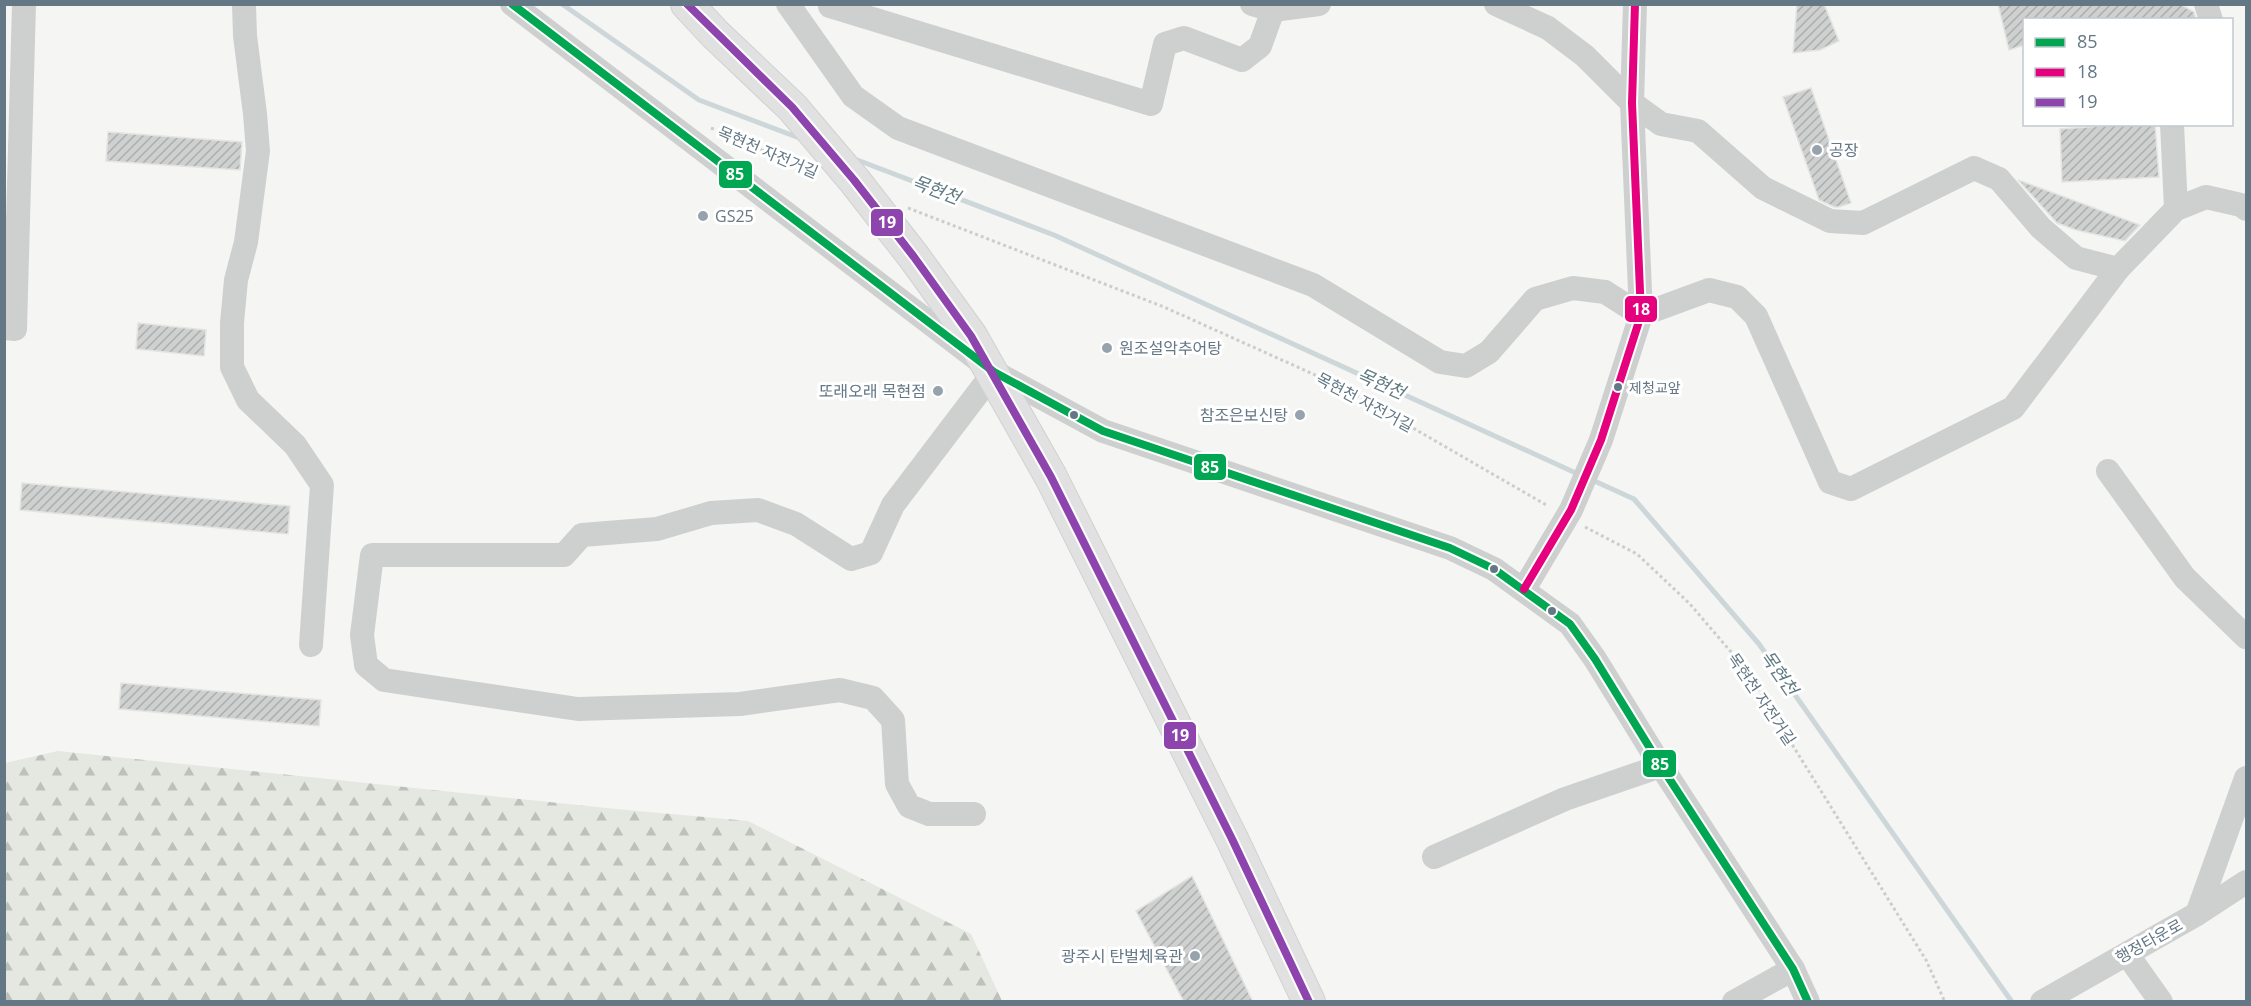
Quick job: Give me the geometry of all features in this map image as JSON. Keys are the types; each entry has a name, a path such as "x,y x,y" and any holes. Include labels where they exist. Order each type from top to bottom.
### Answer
{"main road":[{"path":"687,4 792,108 855,180 971,336 1051,477 1232,839 1309,1002"}],"street":[{"path":"4,328 15,329 24,4"},
{"path":"244,4 245,36 258,151 246,242 236,280 232,323 232,367 249,400 295,445 322,485 311,645"},
{"path":"512,4 994,372 1103,431 1450,548 1494,569 1570,624 1595,659 1792,969 1808,1002"},
{"path":"788,4 854,96 898,128 1313,285 1440,362 1466,366 1489,352 1536,299 1573,288 1605,292 1641,315"},
{"path":"830,6 1151,104 1166,44 1184,38 1242,60 1260,46 1263,7 1319,4"},
{"path":"1496,4 1548,28 1585,56 1632,102 1661,124 1698,130 1763,188 1830,221 1863,223 1974,168 2000,179 2041,228 2076,258 2118,269"},
{"path":"1524,589 1569,513 1600,440 1641,315 1632,102 1635,4"},
{"path":"2172,126 2176,209"},
{"path":"1641,315 1709,290 1737,297 1756,316 1830,482 1851,489 2013,408 2118,269 2176,209 2206,198 2241,205 2247,209"},
{"path":"974,814 929,814 909,806 897,784 893,720 873,698 840,690 740,704 578,710 384,680 366,665 362,635 372,555 564,555 582,535 657,529 711,513 758,510 796,525 850,559 871,553 893,505 994,372"},
{"path":"2108,471 2185,578 2247,637"},
{"path":"1434,857 1565,799 1661,766"},
{"path":"2197,914 2247,778"},
{"name":"행정타운로","path":"2059,997 2247,882"},
{"path":"2127,954 2162,1002"},
{"path":"1734,1002 1792,969"}],"path":[{"name":"목현천 자전거길","path":"706,124 815,173"},
{"name":"목현천 자전거길","path":"903,206 1164,307 1342,387 1569,513 1637,554 1689,603 1744,667 1926,960 1945,1002"}],"green space":[{"path":"58,751 748,821 971,934 1002,1001 5,1001 5,763"}],"building":[{"path":"1797,4 1824,4 1839,41 1820,50 1793,53"},
{"path":"1998,4 2180,4 2194,12 2196,18 2023,18 2023,46 2009,50"},
{"name":"공장","path":"1811,88 1851,203 1839,207 1819,200 1783,97"},
{"path":"2155,126 2159,177 2062,182 2060,129"},
{"path":"108,132 242,142 240,170 106,161"},
{"path":"2018,180 2140,225 2125,241 2076,230 2057,223"},
{"path":"138,323 206,330 204,356 136,349"},
{"path":"22,483 290,506 288,534 20,510"},
{"path":"121,683 321,700 319,726 119,709"},
{"name":"광주시 탄벌체육관","path":"1192,876 1253,1002 1184,1002 1136,911"}],"waterway":[{"name":"목현천","path":"562,4 699,100 802,139"},
{"name":"목현천","path":"852,158 1054,235 1578,474"},
{"name":"목현천","path":"1590,479 1634,499 1759,644 2012,1002"}],"transit line":[{"name":"85","path":"512,4 994,372 1103,431 1450,548 1494,569 1570,624 1595,659 1661,766 1793,969 1808,1002"},
{"name":"19","path":"687,4 792,107 854,180 914,257 971,336 1051,477 1232,839 1309,1002"},
{"name":"18","path":"1524,589 1571,510 1601,440 1641,315 1632,103 1635,4"}],"place":[{"name":"공장","path":"1817,150"},
{"name":"GS25","path":"703,216"},
{"name":"원조설악추어탕","path":"1107,348"},
{"name":"제청교앞","path":"1618,387"},
{"name":"또래오래 목현점","path":"938,391"},
{"name":"참조은보신탕","path":"1300,415"},
{"name":"광주시 탄벌체육관","path":"1195,956"}]}
